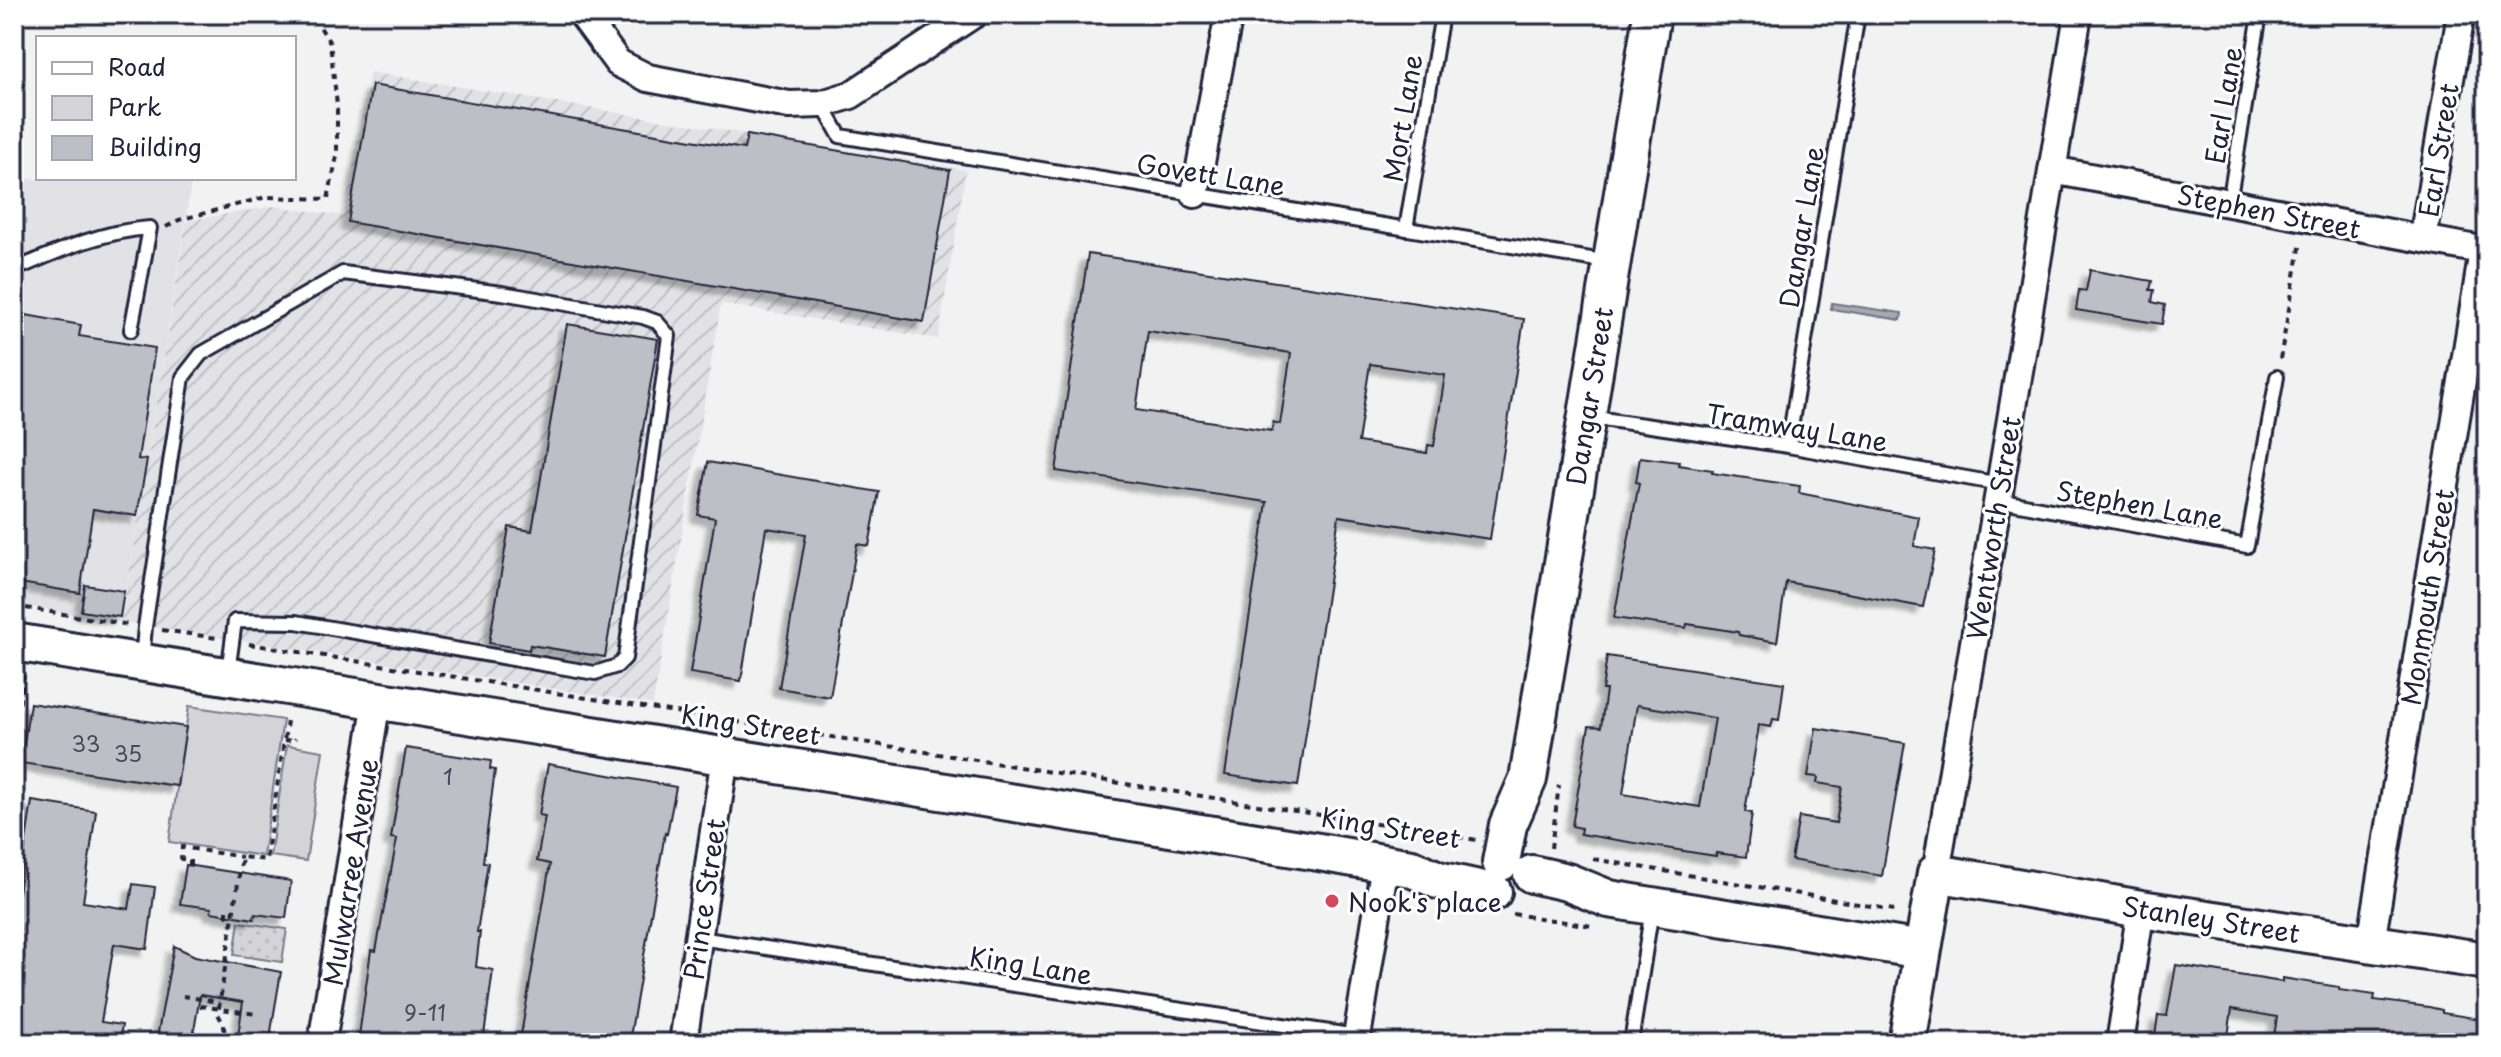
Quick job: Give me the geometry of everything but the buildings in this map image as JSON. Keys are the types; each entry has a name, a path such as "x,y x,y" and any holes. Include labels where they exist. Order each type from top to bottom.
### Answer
{"street":[{"path":"585,15 618,63 648,78 789,105 822,104 851,95 974,14"},
{"path":"1195,194 1229,14"},
{"name":"Dangar Street","path":"1515,869 1508,825 1528,779 1652,14"},
{"name":"Wentworth Street","path":"1907,1043 2078,14"},
{"name":"Earl Street","path":"2423,239 2461,14"},
{"name":"Stephen Street","path":"2052,170 2485,251"},
{"name":"Monmouth Street","path":"2371,943 2485,251"},
{"name":"King Street","path":"19,659 142,663 1398,866 1441,863 1515,869 1567,882 1609,899 1922,950"},
{"name":"Mulwarree Avenue","path":"322,1043 377,700"},
{"name":"Prince Street","path":"683,1043 725,756"},
{"path":"1357,1040 1398,866"},
{"name":"Stanley Street","path":"1936,873 2141,909 2487,961"},
{"path":"2120,1043 2141,909"}],"lane":[{"name":"Mort Lane","path":"1406,229 1442,14"},
{"name":"Dangar Lane","path":"1788,446 1858,14"},
{"name":"Earl Lane","path":"2229,203 2260,14"},
{"name":"Govett Lane","path":"822,104 840,136 1611,262"},
{"path":"14,270 77,243 131,229 150,228 131,330"},
{"path":"142,663 183,377 201,354 343,273 518,296 643,317 657,322 669,336 625,658 617,666 595,673 296,622 235,621 228,677"},
{"name":"Stephen Lane","path":"1998,492 2247,546 2277,377"},
{"name":"Tramway Lane","path":"1586,417 1788,446 1998,492"},
{"path":"1631,1043 1653,906"},
{"name":"King Lane","path":"699,938 1357,1040"}],"path":[{"path":"148,236 179,220 266,197 328,199 337,156 337,105 330,43 312,14"},
{"path":"2277,377 2306,218"},
{"path":"14,292 30,285"},
{"name":"King Street","path":"14,606 232,641 1515,869"},
{"path":"14,739 19,659"},
{"path":"190,866 190,860 181,859 182,847 266,860 287,721"},
{"path":"284,740 294,741 295,738"},
{"path":"1515,869 1551,849 1551,833"},
{"path":"225,1043 224,1025 218,1009 242,857"},
{"path":"1590,858 1894,910"},
{"path":"227,910 227,915 233,916"},
{"path":"183,996 219,1002"},
{"path":"200,1006 256,1014"}],"shaded area":[{"path":"370,72 966,170 938,339 721,304 653,704 121,622 186,221 273,206 344,216"},
{"path":"14,179 192,180 121,622 14,604"},
{"path":"1832,303 1902,313 1901,320 1831,309"}],"green space":[{"path":"189,706 283,720 263,856 169,842"},
{"path":"287,745 323,751 306,861 270,856"},
{"path":"239,922 287,929 282,962 234,955"}],"place":[{"name":"Nook's place","path":"1332,901"}]}
